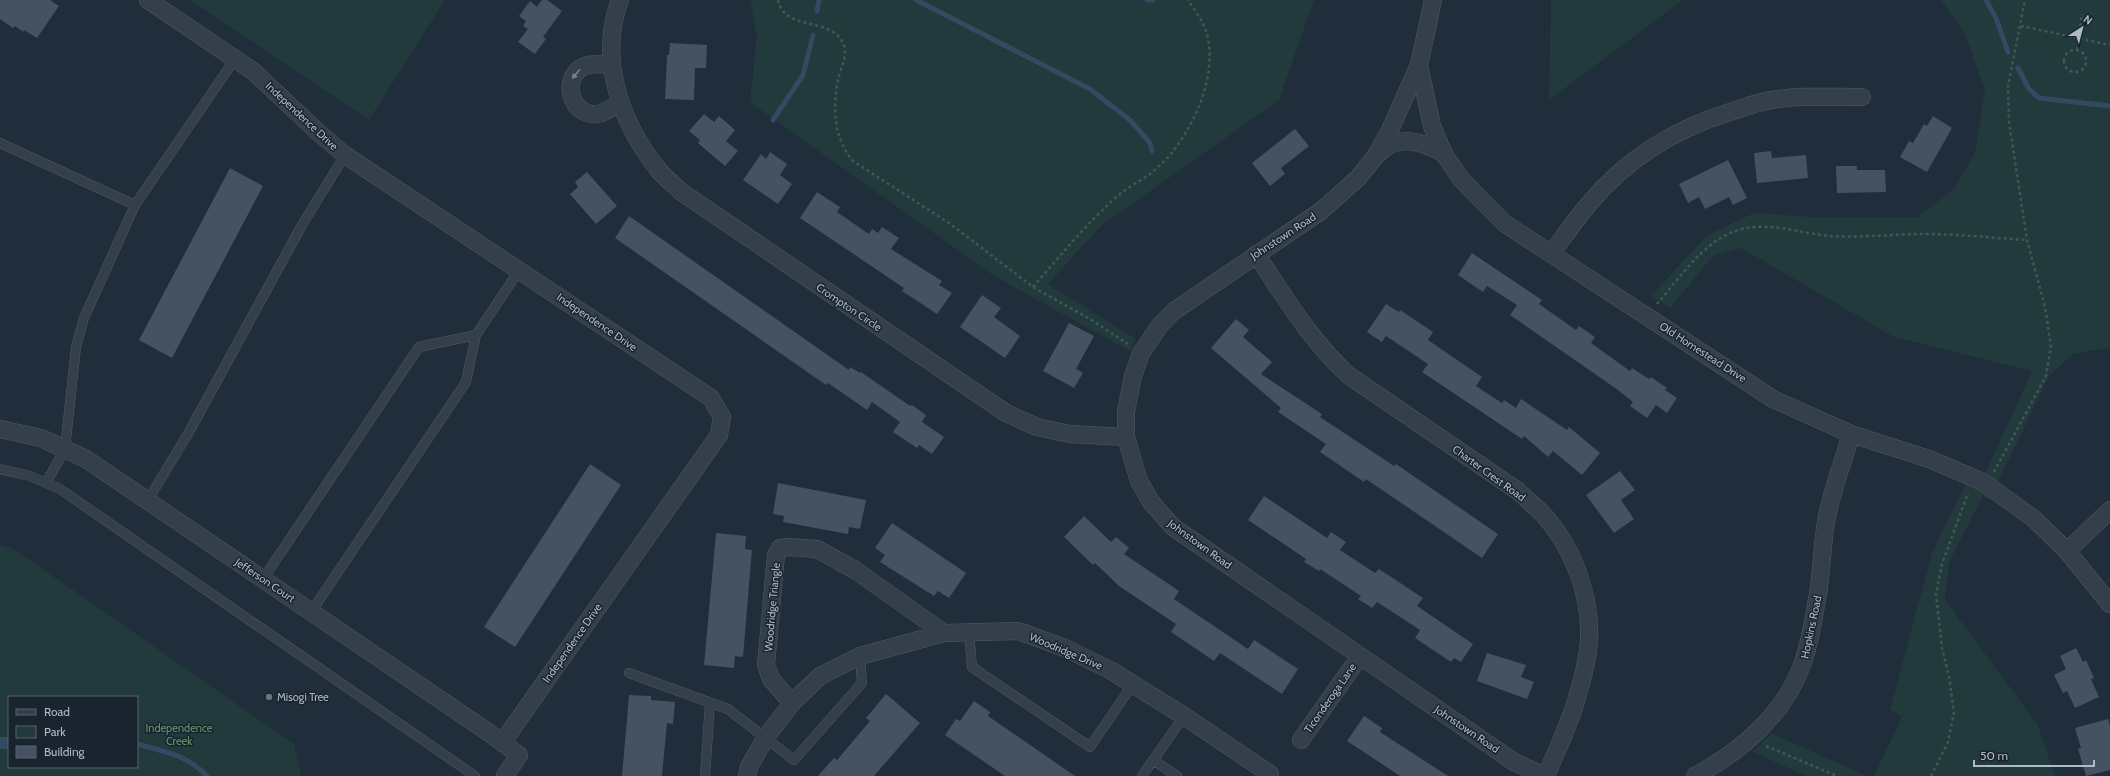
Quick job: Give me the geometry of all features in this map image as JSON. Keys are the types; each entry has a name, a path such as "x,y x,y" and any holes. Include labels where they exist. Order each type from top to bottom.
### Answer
{"street":[{"name":"Independence Drive","path":"148,0 268,83 319,133 345,155 711,398 722,417 719,435 502,742"},
{"name":"Crompton Circle","path":"620,0 612,38 612,65 620,103 628,125 639,144 658,169 680,191 1006,413 1037,427 1070,434 1126,438"},
{"name":"Old Homestead Drive","path":"1433,0 1420,65 1432,126 1444,154 1461,179 1504,223 1773,399 1851,434 1929,459 1983,482 2033,518 2066,551 2110,604"},
{"path":"612,65 588,65 580,69 573,76 570,85 570,95 574,103 581,110 590,113 600,113 620,103"},
{"name":"Johnstown Road","path":"1420,65 1390,130 1375,156 1358,178 1321,211 1174,311 1152,335 1142,353 1133,376 1126,411 1126,438 1143,488 1151,502 1173,527 1514,762 1546,776"},
{"path":"1551,254 1588,205 1610,182 1632,162 1675,134 1704,121 1770,100 1804,97 1862,97"},
{"path":"1375,156 1392,144 1409,142 1427,144 1444,154"},
{"name":"Charter Crest Road","path":"1256,254 1313,338 1329,357 1348,375 1518,491 1542,514 1560,537 1574,563 1582,585 1587,608 1589,642 1578,694 1546,776"},
{"name":"Jefferson Court","path":"0,429 41,438 86,460 148,500 502,742 519,755 505,776"},
{"name":"Hopkins Road","path":"1695,776 1717,763 1751,739 1778,710 1795,682 1803,664 1818,594 1826,520 1851,434"},
{"path":"2066,551 2110,510"},
{"name":"Woodridge Triangle","path":"792,703 771,679 766,665 776,555 780,548 789,546 817,549 855,570 944,633"},
{"name":"Woodridge Drive","path":"746,776 749,767 766,737 792,703 820,676 860,656 944,633 1018,631 1065,648 1110,670 1184,716 1271,775"},
{"name":"Ticonderoga Lane","path":"1301,740 1360,656"}],"lane":[{"path":"46,483 65,449 76,347 84,318 135,205 235,59"},
{"path":"0,143 135,205"},
{"path":"148,500 189,432 302,225 345,155"},
{"path":"311,612 466,382 476,335 520,270"},
{"path":"263,579 419,347 476,335"},
{"path":"0,470 30,476 60,489 475,776"},
{"path":"969,632 972,667 1090,747 1133,684"},
{"path":"629,673 728,710 766,737 794,760 862,683 860,656"},
{"path":"705,776 710,703"},
{"path":"1142,776 1184,716"},
{"path":"1153,760 1177,776"}],"path":[{"path":"778,0 783,10 791,18 828,29 841,39 845,47 846,55 839,77 835,104 838,132 847,153 863,168 922,204 980,245 1033,287 1090,319 1142,353"},
{"path":"1033,287 1062,253 1106,207 1134,183 1156,170 1166,160 1175,150 1187,131 1203,92 1209,57 1204,26 1188,0"},
{"path":"1932,776 1948,742 1954,712 1950,677 1942,648 1936,594 1942,564 1970,488 1993,475 2046,376 2051,346 2045,307 2027,240 2013,158 2008,86 2011,62 2021,26 2025,0"},
{"path":"2077,50 2082,14"},
{"path":"2021,26 2110,45"},
{"path":"2077,50 2085,56 2086,63 2080,71 2073,72 2064,65 2064,57 2069,51 2077,50"},
{"path":"1648,316 1694,262 1709,248 1728,234 1748,228 1772,226 1830,236 1926,234 2027,240"},
{"path":"1751,739 1836,776"}],"green space":[{"path":"190,0 445,0 369,120"},
{"path":"750,0 1314,0 1279,100 1101,226 1048,284 1136,339 1130,351 994,276 750,102 757,36"},
{"path":"1551,0 1683,0 1549,100"},
{"path":"1941,0 2110,0 2110,347 2073,354 2050,375 1989,500 1983,496 1949,562 1945,600 2038,725 2055,776 1874,776 1902,717 1890,709 1932,553 1973,469 1985,474 2032,371 1894,337 1741,248 1713,256 1670,308 1651,296 1707,235 1754,213 1813,217 1918,217 1954,189 1975,152 1985,89 1964,32"},
{"name":"Independence Creek","path":"0,545 14,549 294,744 301,776 0,776"},
{"path":"1771,733 1867,776 1806,776 1753,752"}],"water":[{"path":"0,737 8,737 8,749 0,749"}],"building":[{"path":"0,0 50,0 59,6 37,38 24,30 23,32 15,26 13,28 0,19"},
{"path":"542,0 547,0 562,11 543,37 546,39 535,54 518,42 528,29 523,26 526,21 519,16 530,1 537,7"},
{"path":"670,43 707,45 706,68 695,68 694,100 665,99 667,55 669,55"},
{"path":"704,114 714,122 719,116 735,130 726,141 738,151 725,166 698,143 700,140 689,131"},
{"path":"1933,116 1952,128 1927,172 1900,157 1909,141 1913,143 1924,124 1927,126"},
{"path":"1295,129 1309,146 1281,168 1285,174 1270,186 1252,163"},
{"path":"1771,151 1772,158 1806,155 1808,178 1757,183 1754,153"},
{"path":"770,152 787,164 780,175 792,184 778,204 743,180 761,154 766,159"},
{"path":"1728,160 1747,198 1733,205 1729,197 1705,209 1699,197 1688,203 1679,184"},
{"path":"1836,166 1857,166 1857,170 1885,170 1886,192 1837,193"},
{"path":"230,168 263,186 172,358 139,340"},
{"path":"587,172 617,206 596,224 570,194 578,187 575,182"},
{"path":"817,192 840,207 837,212 869,234 872,229 878,233 882,227 899,238 891,249 942,281 939,285 952,293 937,314 902,291 904,288 800,218"},
{"path":"629,216 849,370 850,367 860,373 861,372 910,406 912,405 926,415 922,422 944,437 932,454 919,445 917,448 893,432 900,422 872,402 867,410 828,383 826,385 615,238"},
{"path":"1472,253 1542,300 1539,304 1576,330 1579,326 1595,337 1591,343 1630,371 1632,368 1649,379 1651,377 1667,388 1665,390 1677,398 1667,413 1656,405 1647,418 1630,406 1633,402 1618,390 1510,315 1517,305 1487,286 1483,292 1458,275"},
{"path":"982,295 1001,308 994,317 1020,336 1005,358 960,327"},
{"path":"1386,304 1399,312 1400,310 1433,332 1428,340 1482,377 1476,386 1502,403 1504,400 1516,408 1521,399 1567,430 1569,427 1600,453 1582,475 1553,451 1548,457 1524,436 1522,439 1422,372 1428,364 1386,336 1382,342 1367,332"},
{"path":"1236,319 1249,330 1243,337 1272,362 1261,374 1322,414 1320,417 1394,466 1396,464 1498,534 1482,558 1366,479 1364,482 1320,452 1326,444 1278,412 1281,408 1211,348"},
{"path":"1069,323 1094,336 1076,369 1083,373 1074,388 1043,371"},
{"path":"590,464 621,485 515,647 484,627"},
{"path":"1620,471 1635,490 1621,500 1634,519 1614,533 1586,495"},
{"path":"778,483 866,500 860,529 849,527 848,534 783,522 784,516 773,514"},
{"path":"1264,496 1327,538 1331,532 1346,542 1340,550 1375,573 1379,569 1423,598 1417,606 1473,644 1461,662 1454,658 1451,662 1415,638 1420,630 1377,602 1372,608 1358,599 1361,596 1320,569 1319,571 1304,562 1306,559 1248,520"},
{"path":"1084,516 1111,542 1116,537 1129,548 1124,554 1179,591 1174,599 1248,649 1254,640 1298,669 1282,694 1220,653 1214,661 1171,632 1176,624 1119,586 1095,563 1093,565 1064,537"},
{"path":"892,523 966,573 949,598 938,591 934,596 880,562 885,555 875,548"},
{"path":"716,533 746,536 745,549 752,550 743,657 735,656 734,668 704,665"},
{"path":"2076,648 2083,662 2086,660 2094,678 2091,679 2099,697 2075,708 2067,691 2063,693 2054,675 2066,669 2060,656"},
{"path":"1487,653 1526,665 1521,677 1534,682 1527,699 1477,681"},
{"path":"886,694 920,723 874,776 818,776 834,758 837,760 870,721 866,718"},
{"path":"629,695 651,696 651,700 675,702 673,724 667,723 662,776 622,776"},
{"path":"974,701 990,712 988,716 1075,776 1005,776 945,735 956,719 960,721"},
{"path":"1364,716 1382,728 1380,732 1448,776 1400,776 1347,741"},
{"path":"2108,719 2110,725 2110,770 2086,776 2078,749 2081,748 2075,728"}],"waterway":[{"path":"817,11 819,0"},
{"path":"916,0 1090,89 1131,121 1150,143 1152,151"},
{"path":"1147,0 1153,0"},
{"path":"1986,0 1996,18 2008,52"},
{"path":"773,120 803,75 813,35"},
{"path":"2018,68 2029,89 2039,98 2110,106"},
{"path":"138,744 183,758 207,776"}],"place":[{"name":"Misogi Tree","path":"269,697"}]}
